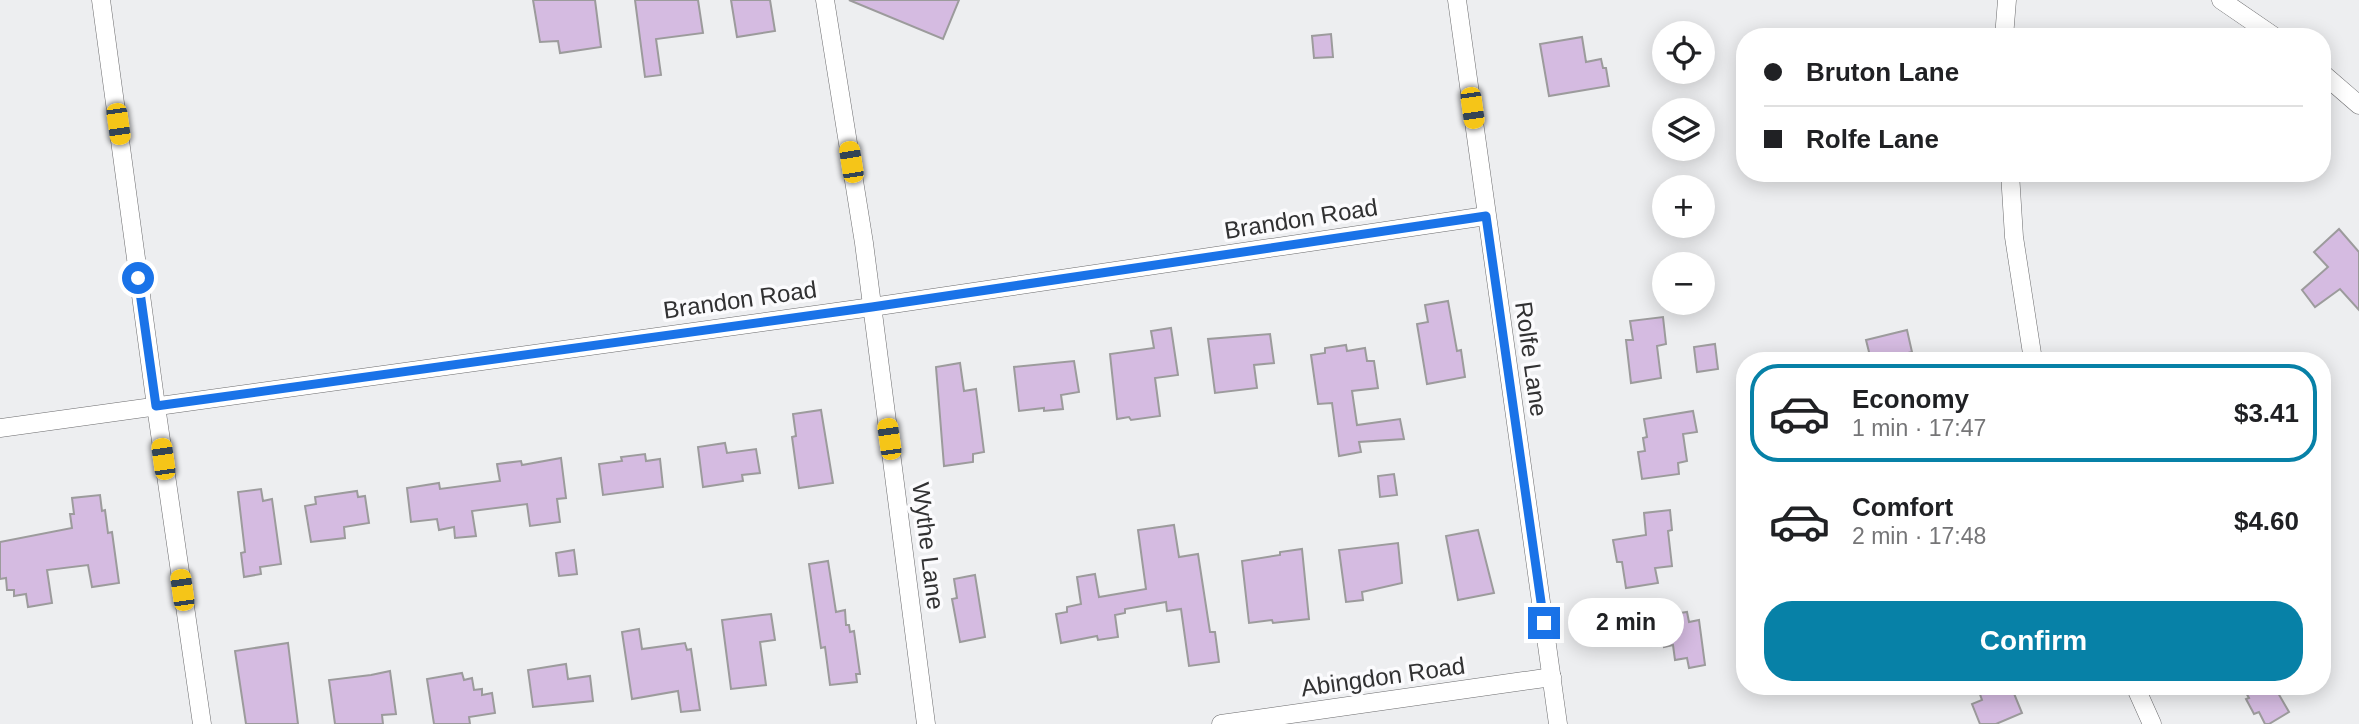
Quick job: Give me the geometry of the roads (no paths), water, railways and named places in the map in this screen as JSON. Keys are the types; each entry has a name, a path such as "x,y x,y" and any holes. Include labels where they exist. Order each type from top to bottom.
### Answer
{"street":[{"path":"101,0 202,724"},
{"name":"Wythe Lane","path":"825,0 872,307 926,724"},
{"name":"Rolfe Lane","path":"1457,0 1558,724"},
{"path":"2005,28 2007,0"},
{"path":"2221,0 2262,28"},
{"path":"2331,81 2359,105"},
{"path":"2011,182 2014,237 2032,352"},
{"name":"Brandon Road","path":"0,428 872,307 1486,216"},
{"name":"Abingdon Road","path":"1221,724 1552,677"},
{"path":"2139,695 2152,724"}]}
